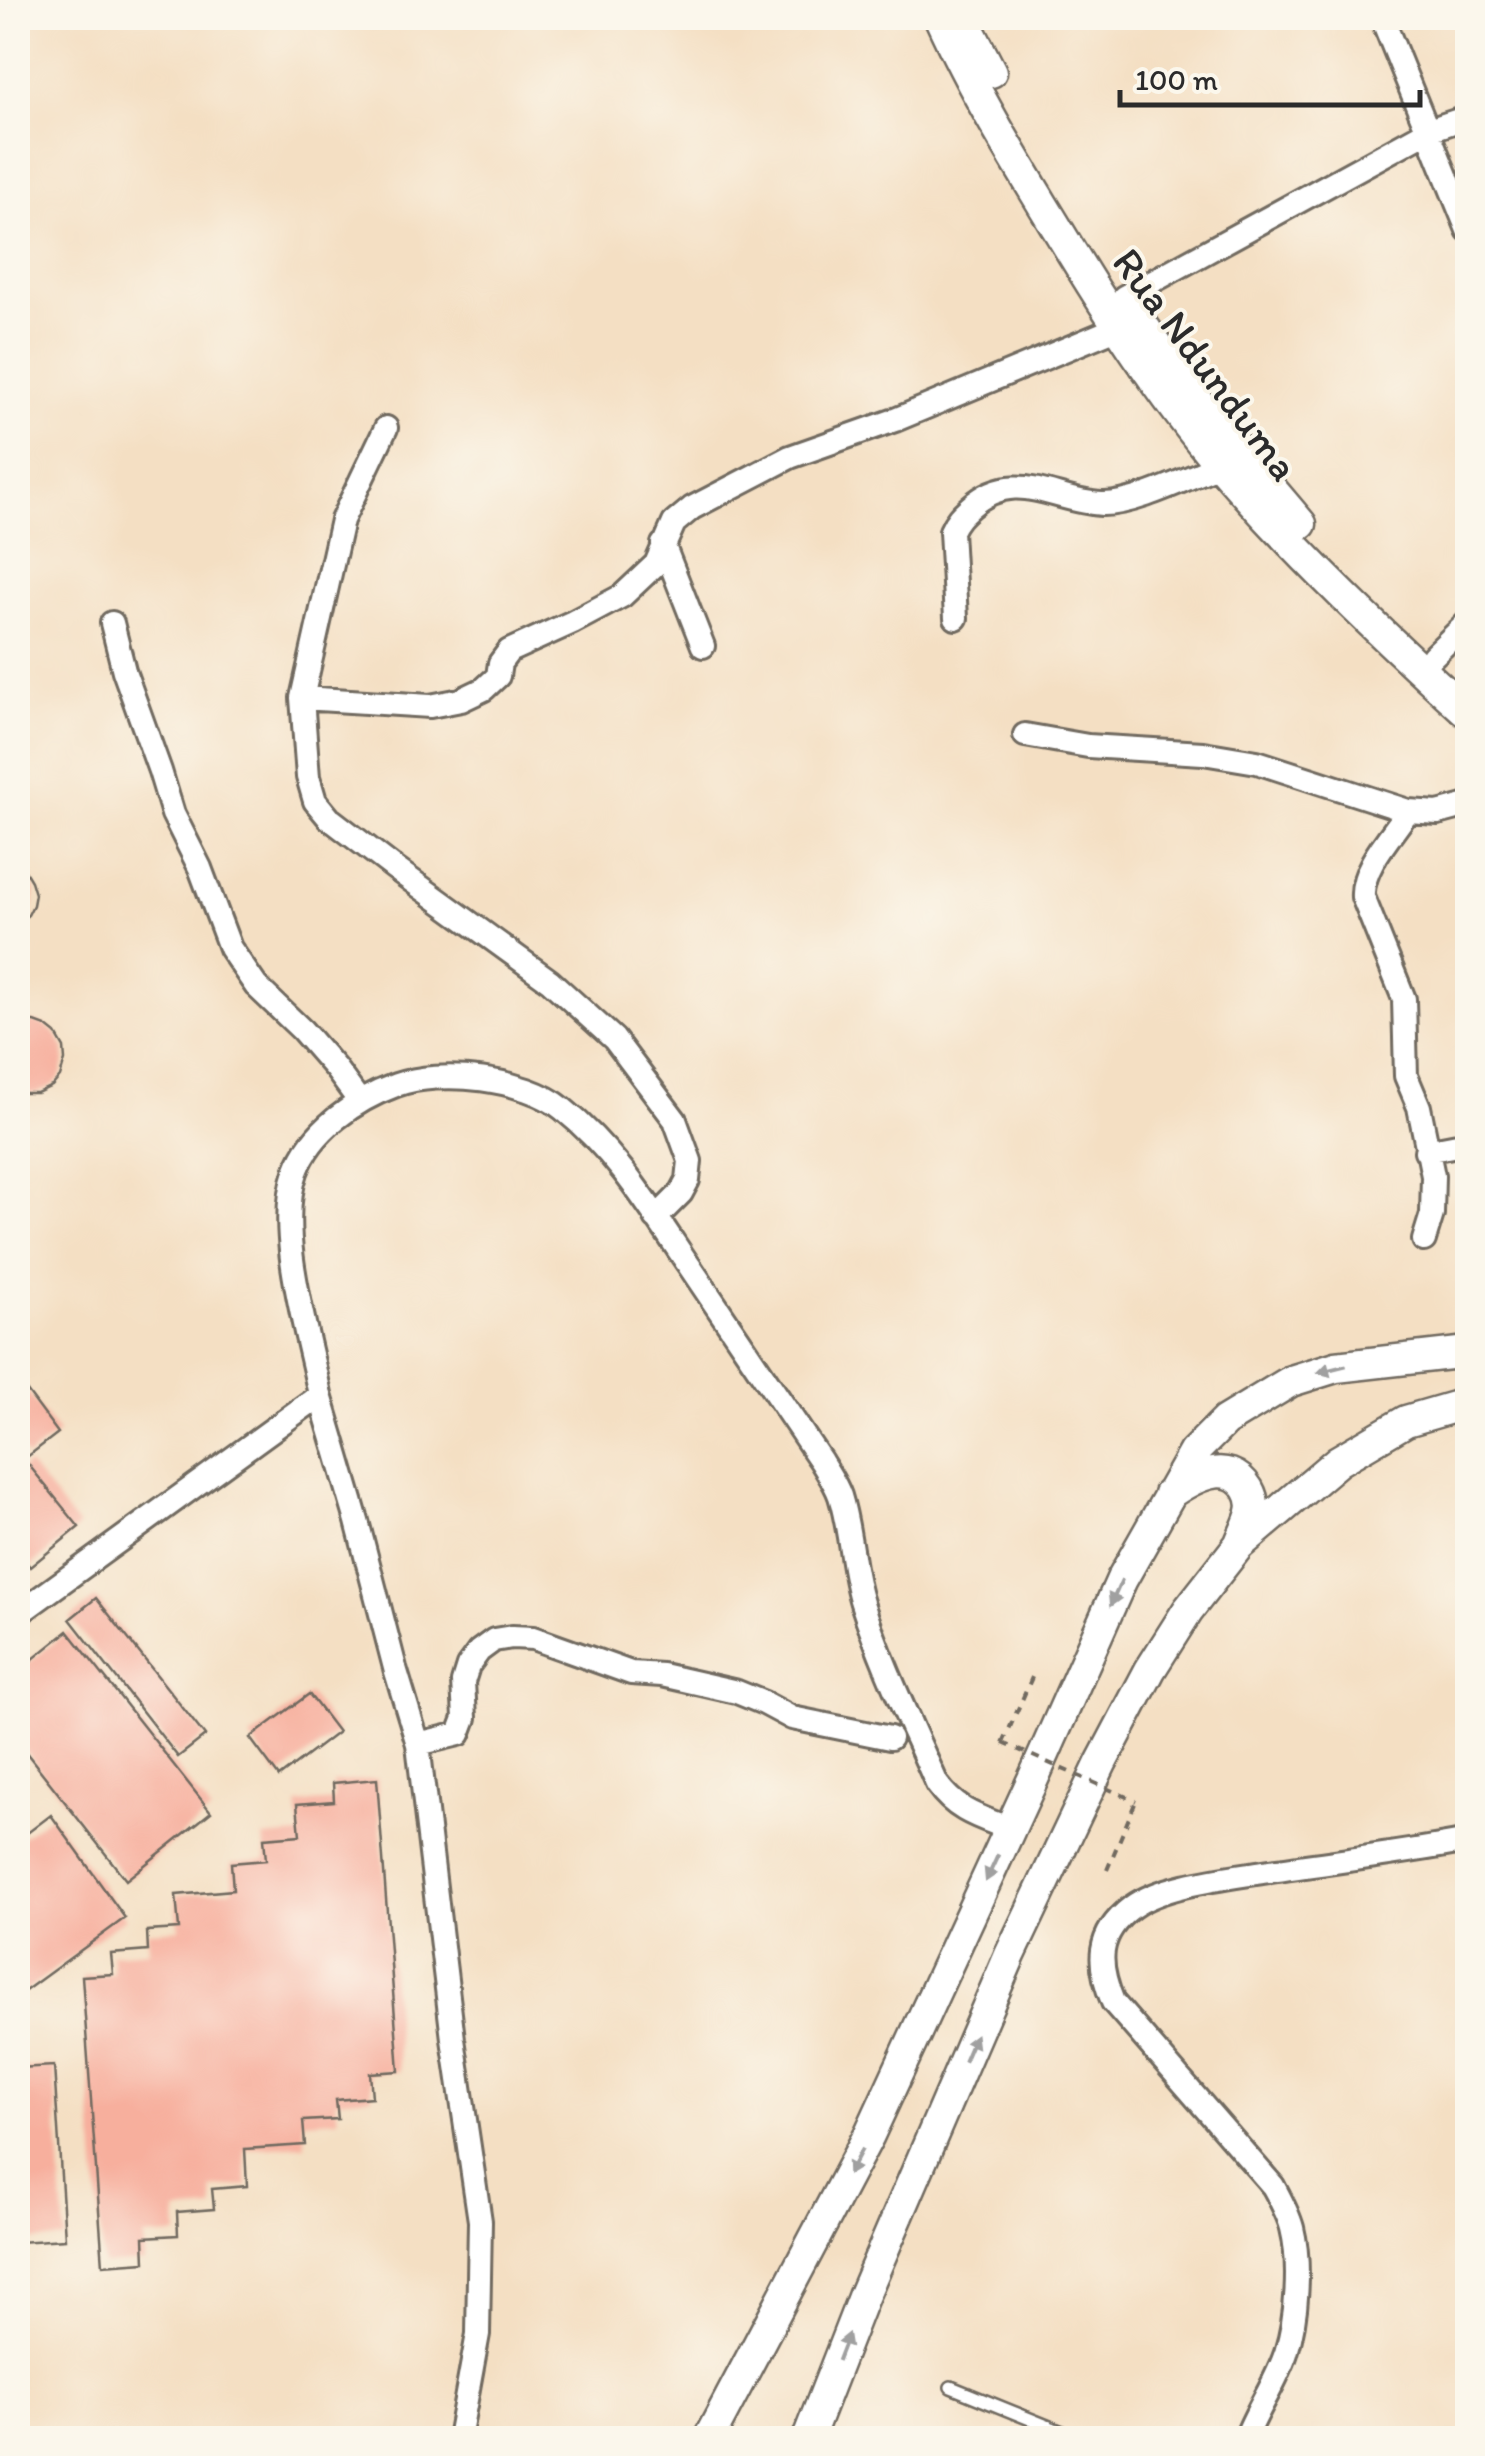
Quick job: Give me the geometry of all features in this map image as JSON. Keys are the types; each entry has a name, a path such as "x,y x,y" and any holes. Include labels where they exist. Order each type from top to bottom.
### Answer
{"main road":[{"name":"Rua Ndunduma","path":"940,18 1012,154 1143,364 1220,464 1380,634 1468,713"},
{"path":"964,18 1064,206 1185,387 1320,546 1398,625 1468,686"},
{"path":"709,2438 869,2135 1122,1579 1194,1452 1225,1422 1291,1381 1336,1367 1428,1355 1468,1355"},
{"path":"808,2438 862,2297 1010,1955 1101,1763 1150,1670 1188,1610 1239,1546 1338,1460 1406,1421 1468,1402"},
{"path":"1266,1522 1382,1449 1425,1432 1468,1422"},
{"path":"1169,1494 1212,1472 1232,1474 1244,1482 1252,1496 1252,1512 1239,1546"}],"street":[{"path":"1382,18 1468,230"},
{"path":"1124,297 1429,130 1468,116"},
{"path":"302,698 430,706 461,700 484,689 498,676 500,663 509,651 622,596 656,564 674,523 692,508 790,457 894,420 1119,328"},
{"path":"386,428 342,520 302,698 308,777 315,801 329,818 550,981 614,1039 675,1120 690,1161 688,1180 681,1193 656,1218"},
{"path":"956,618 951,531 956,520 980,498 1022,486 1103,504 1129,500 1220,464"},
{"path":"663,544 704,646"},
{"path":"1433,656 1468,622"},
{"path":"112,623 124,671 173,814 200,868 230,948 256,986 302,1030 360,1102"},
{"path":"1025,735 1088,746 1203,753 1257,762 1408,811 1438,812 1468,805"},
{"path":"1408,811 1372,864 1362,889 1404,999 1406,1076 1419,1107 1433,1176 1432,1214 1424,1240"},
{"path":"458,2438 478,2334 480,2221 453,2038 418,1744 320,1395 291,1250 290,1205 296,1172 312,1141 360,1102 398,1084 430,1079 498,1082 532,1092 559,1105 585,1128 618,1163 839,1492 862,1604 938,1784 948,1800 964,1810 1010,1829"},
{"path":"1426,1151 1468,1143"},
{"path":"18,1614 320,1395"},
{"path":"418,1744 459,1734 463,1728 463,1682 468,1666 479,1650 494,1640 512,1637 533,1638 632,1673 662,1675 737,1692 792,1718 890,1738"},
{"path":"1246,2438 1286,2354 1296,2279 1293,2230 1272,2186 1113,2002 1102,1972 1101,1953 1108,1933 1116,1920 1151,1896 1223,1877 1468,1842"}],"lane":[{"path":"951,2387 1078,2438"}],"path":[{"path":"1033,1674 1002,1743 1136,1801 1107,1870"}],"building":[{"path":"18,867 25,871 35,894 28,915 18,923"},
{"path":"18,1024 46,1026 64,1048 60,1077 37,1093 18,1091"},
{"path":"18,1379 58,1433 27,1457 18,1443"},
{"path":"28,1464 79,1527 30,1567 18,1551 18,1473"},
{"path":"96,1598 205,1736 178,1757 70,1619"},
{"path":"68,1631 211,1812 126,1880 18,1742 18,1671"},
{"path":"309,1694 338,1732 279,1777 250,1738"},
{"path":"377,1779 399,2071 370,2073 372,2097 336,2100 338,2119 303,2121 305,2145 245,2149 247,2186 212,2189 214,2209 177,2212 178,2235 144,2237 145,2262 103,2265 82,1976 113,1974 111,1954 148,1951 147,1931 179,1929 176,1895 233,1890 231,1863 266,1860 264,1838 300,1835 297,1804 334,1801 333,1783"},
{"path":"51,1815 125,1918 18,1996 18,1840"},
{"path":"54,2066 65,2239 18,2242 18,2068"}]}
